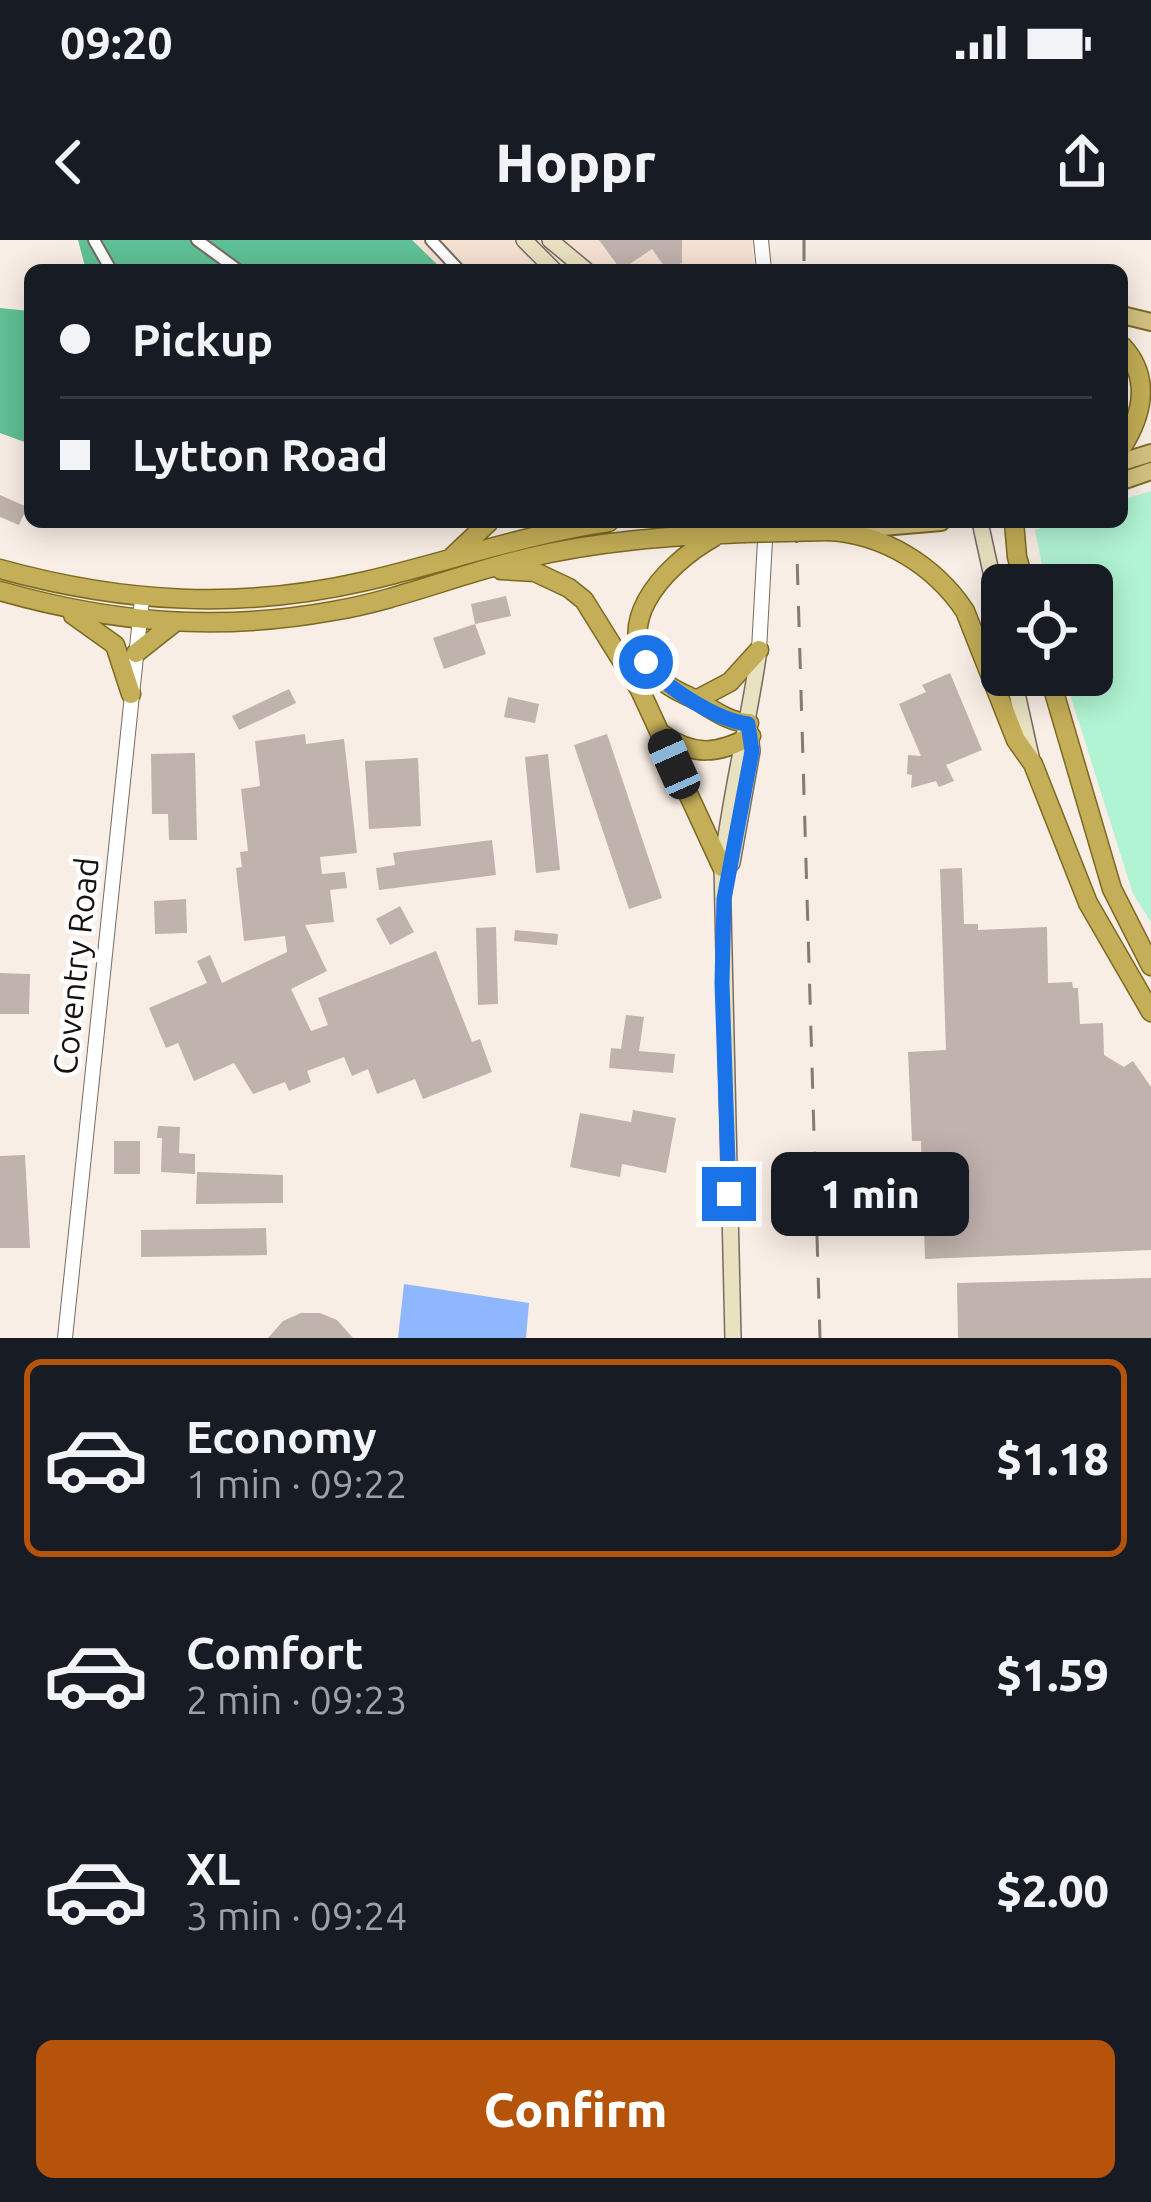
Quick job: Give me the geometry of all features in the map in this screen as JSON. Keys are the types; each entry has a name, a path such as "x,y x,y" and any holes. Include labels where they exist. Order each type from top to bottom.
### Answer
{"highway":[{"path":"1128,355 1143,387 1136,423 1128,437"},
{"path":"449,559 483,528"},
{"path":"0,569 142,599 286,595 367,580 575,528"},
{"path":"1012,528 1019,564"},
{"path":"0,591 65,610 140,622 242,622 334,611 488,568 611,541 833,531 894,550 943,581 965,611 1088,903 1151,1012"},
{"path":"661,733 691,750 721,750 747,734 665,683 646,662 639,622 663,574 718,534"},
{"path":"488,568 535,572 584,600 640,690 722,867"},
{"path":"65,610 111,640 131,694"},
{"path":"136,653 174,623"},
{"path":"695,700 730,682 759,650"},
{"path":"1055,696 1112,890 1151,966"}],"main road":[{"path":"524,240 548,264"},
{"path":"550,240 579,264"},
{"path":"833,531 869,528"},
{"path":"981,528 989,564"},
{"path":"733,1338 722,867 759,650"},
{"path":"1018,696 1033,764"},
{"path":"724,899 752,751 747,734"}],"street":[{"path":"197,240 230,264"},
{"path":"431,240 453,264"},
{"path":"759,650 766,528"},
{"name":"Coventry Road","path":"65,1338 142,599"}],"shaded area":[{"path":"412,240 752,240 754,264 437,264"}],"green space":[{"path":"78,240 412,240 437,264 84,264"},
{"path":"0,308 24,310 24,442 0,433"},
{"path":"1151,491 1151,922 1133,894 1071,696 1113,696 1113,564 1042,564 1035,530 1128,528 1128,498"}],"water":[{"path":"404,1284 529,1303 526,1338 398,1338"}],"building":[{"path":"599,240 682,240 680,264 663,264 652,249 630,264 617,264"},
{"path":"0,495 24,506 19,525 0,517"},
{"path":"506,596 511,616 475,624 471,604"},
{"path":"475,624 486,654 444,669 433,638"},
{"path":"950,673 982,750 946,765 954,781 911,788 908,755 921,756 899,704 926,692 922,685"},
{"path":"289,689 296,703 239,730 232,716"},
{"path":"508,697 539,704 535,723 504,717"},
{"path":"305,734 306,744 344,739 357,853 320,857 322,874 345,872 347,888 330,890 334,922 305,925 327,971 291,989 311,1031 328,1025 318,998 436,951 472,1042 480,1039 492,1072 423,1099 415,1079 377,1094 368,1069 352,1076 344,1057 307,1071 311,1082 289,1091 285,1082 253,1094 234,1063 194,1081 178,1043 166,1048 149,1008 207,983 197,961 210,955 222,983 287,952 285,936 244,941 236,868 242,867 240,852 248,851 241,789 260,786 255,741"},
{"path":"607,734 662,898 629,909 574,745"},
{"path":"195,753 197,840 169,840 168,814 152,814 151,754"},
{"path":"548,754 560,870 536,873 525,757"},
{"path":"418,758 421,826 369,829 365,761"},
{"path":"492,840 496,875 379,890 376,868 395,865 393,853"},
{"path":"962,868 964,924 978,924 978,930 1047,927 1048,983 1072,982 1078,988 1080,1024 1103,1023 1104,1055 1124,1067 1133,1061 1151,1087 1151,1250 925,1259 921,1141 912,1141 908,1052 946,1050 940,869"},
{"path":"186,899 187,933 155,934 154,901"},
{"path":"400,906 414,932 390,945 376,919"},
{"path":"496,927 498,1004 478,1005 476,928"},
{"path":"515,930 558,934 557,945 514,941"},
{"path":"0,973 30,974 29,1014 0,1014"},
{"path":"626,1015 644,1017 639,1051 675,1054 673,1073 609,1068 611,1048 621,1049"},
{"path":"633,1110 676,1118 666,1173 622,1164 620,1177 570,1167 580,1113 631,1122"},
{"path":"158,1126 180,1127 179,1153 195,1154 195,1174 161,1172"},
{"path":"114,1141 140,1141 140,1174 114,1174"},
{"path":"25,1155 30,1248 0,1248 0,1156"},
{"path":"197,1172 283,1175 283,1203 196,1204"},
{"path":"266,1228 267,1255 141,1257 141,1230"},
{"path":"1151,1278 1151,1338 958,1338 957,1283"},
{"path":"301,1313 320,1313 337,1320 353,1338 268,1338 283,1321"}],"railway":[{"path":"804,240 804,264"},
{"path":"796,528 820,1338"}],"route":[{"path":"646,662 677,691 730,720 748,724 751,736 724,899 729,1194"}]}
